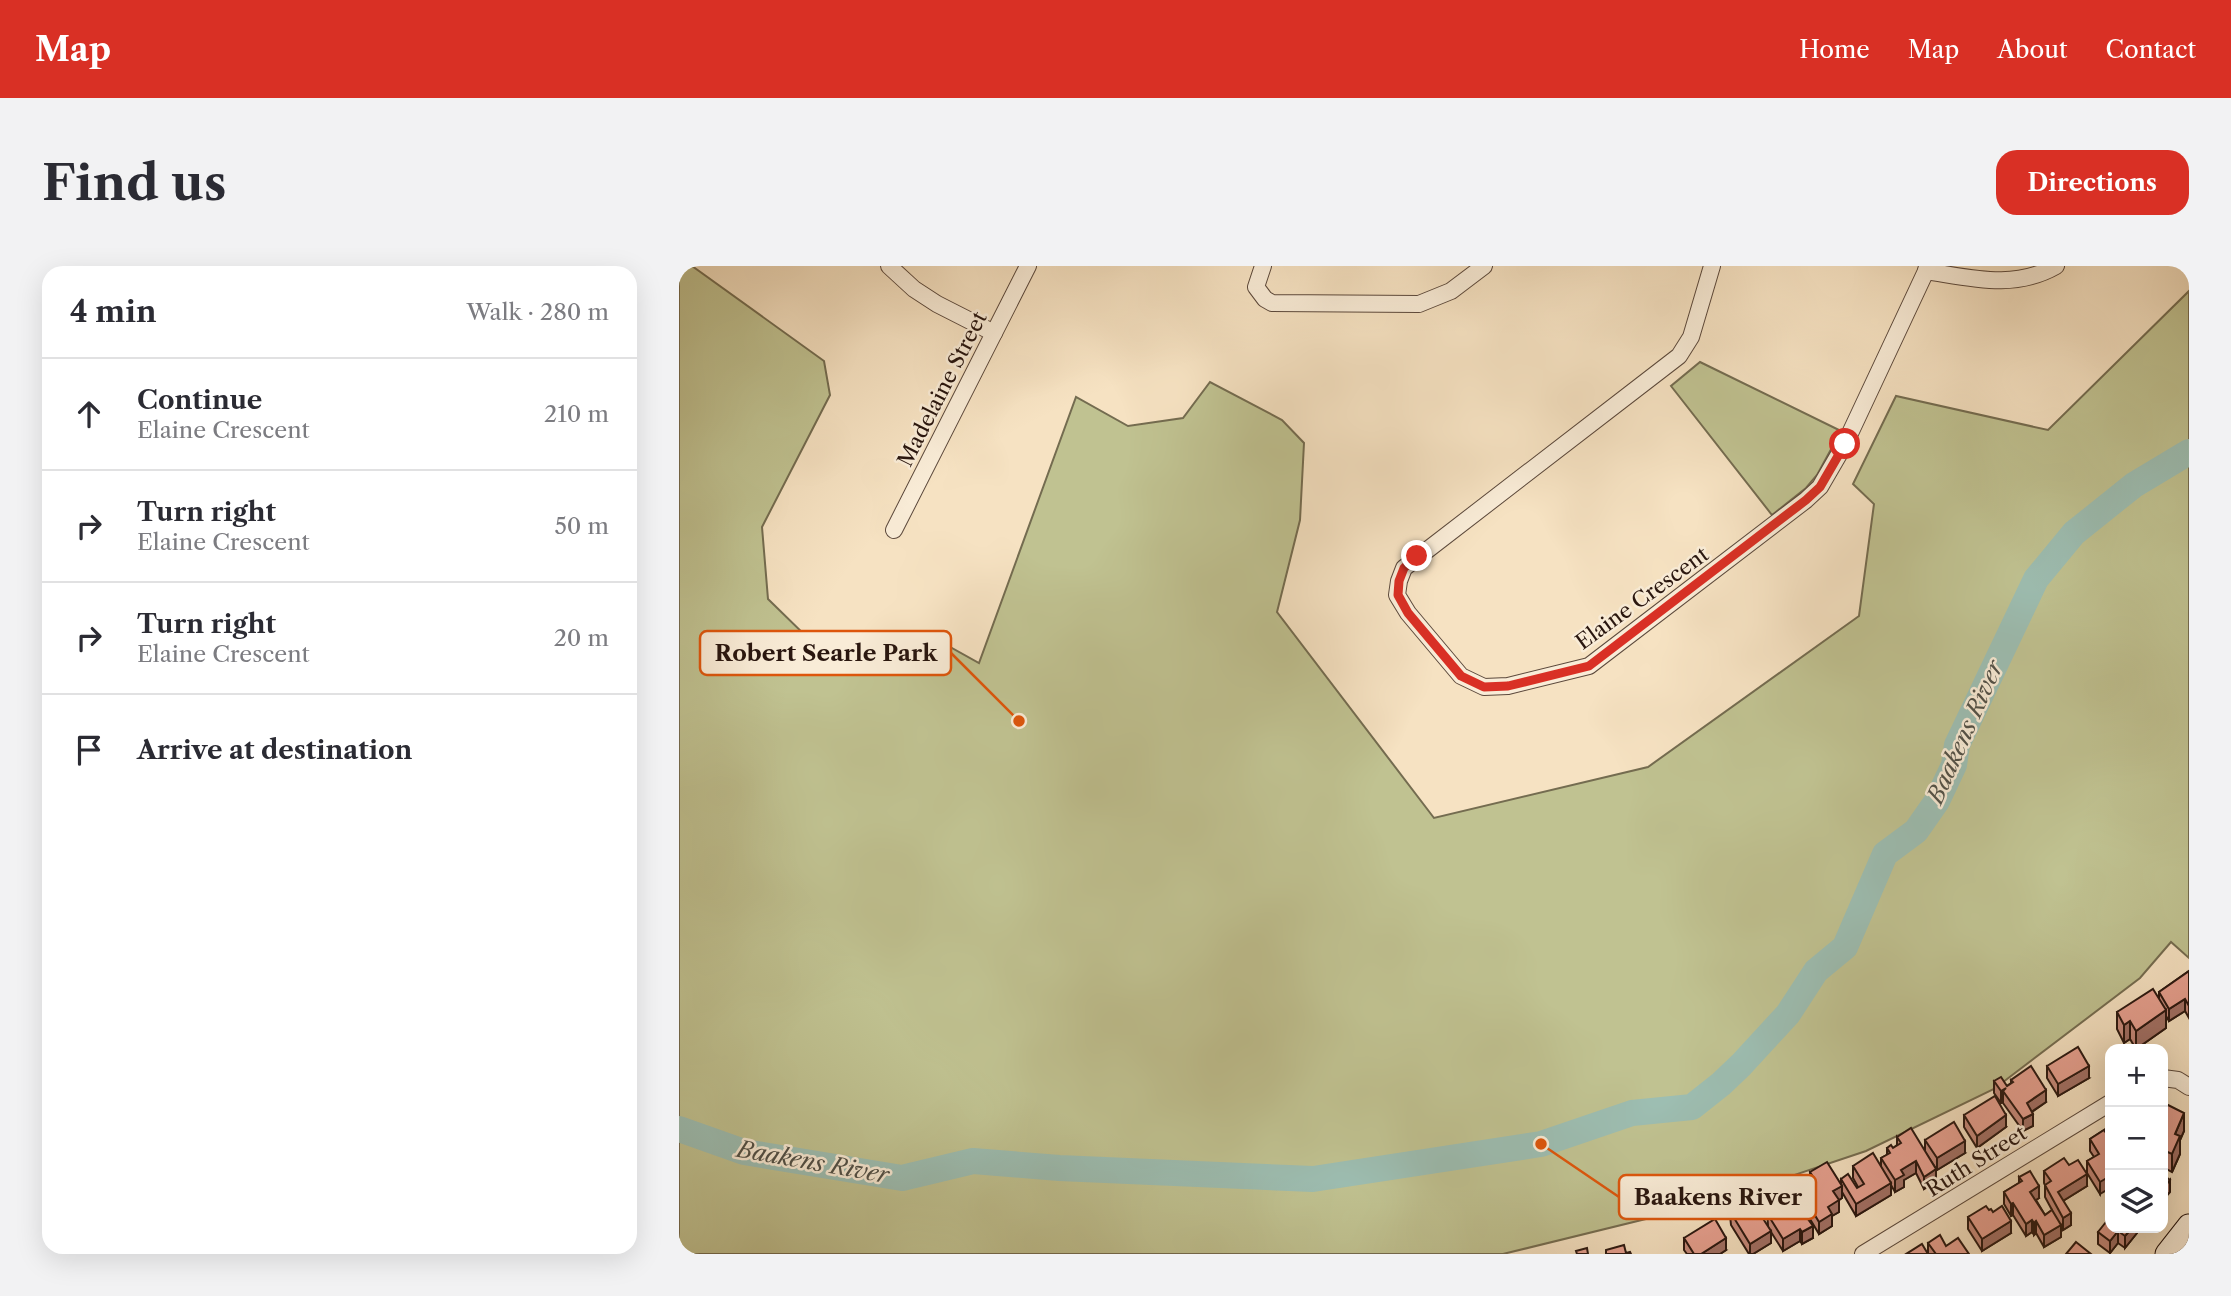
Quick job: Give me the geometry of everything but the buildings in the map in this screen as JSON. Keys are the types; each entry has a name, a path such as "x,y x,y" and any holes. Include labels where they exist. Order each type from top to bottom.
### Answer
{"street":[{"path":"889,266 914,289 937,304 994,333"},
{"name":"Madelaine Street","path":"894,530 1028,266"},
{"path":"1263,266 1256,282 1259,293 1265,299 1278,304 1419,304 1451,291 1484,266"},
{"name":"Elaine Crescent","path":"1712,266 1691,337 1679,356 1404,568 1398,595 1408,613 1461,676 1473,684 1484,687 1508,686 1589,666 1806,500 1820,487 1845,444 1927,269"},
{"path":"1927,269 2011,282 2041,274 2056,266"},
{"path":"2168,1079 2178,1080 2189,1087"},
{"name":"Ruth Street","path":"1863,1254 2105,1105"},
{"path":"2167,1254 2188,1230"}],"green space":[{"path":"679,266 692,266 824,361 830,395 762,527 768,599 815,645 894,674 925,633 979,663 1076,397 1128,426 1183,418 1210,382 1282,420 1304,443 1300,520 1277,612 1434,818 1648,767 1859,616 1874,504 1853,484 1896,396 2048,430 2189,291 2189,958 2171,942 2140,978 1994,1089 1866,1151 1711,1203 1503,1254 679,1254"},
{"path":"1700,362 1841,431 1817,475 1806,488 1772,515 1671,386"}],"waterway":[{"name":"Baakens River","path":"679,1129 744,1152 902,1178 973,1161 1059,1168 1313,1179 1541,1144 1632,1113 1692,1107 1741,1065 1788,1014 1816,971 1845,947 1885,854 1916,831 1937,801 1954,765 1957,745 2036,579 2074,533 2134,485 2189,452"}],"place":[{"name":"Robert Searle Park","path":"1019,721"},
{"name":"Baakens River","path":"1541,1144"}],"route":[{"path":"1417,556 1404,568 1398,595 1408,613 1461,676 1473,684 1484,687 1508,686 1589,666 1806,500 1830,473 1845,444"}]}
